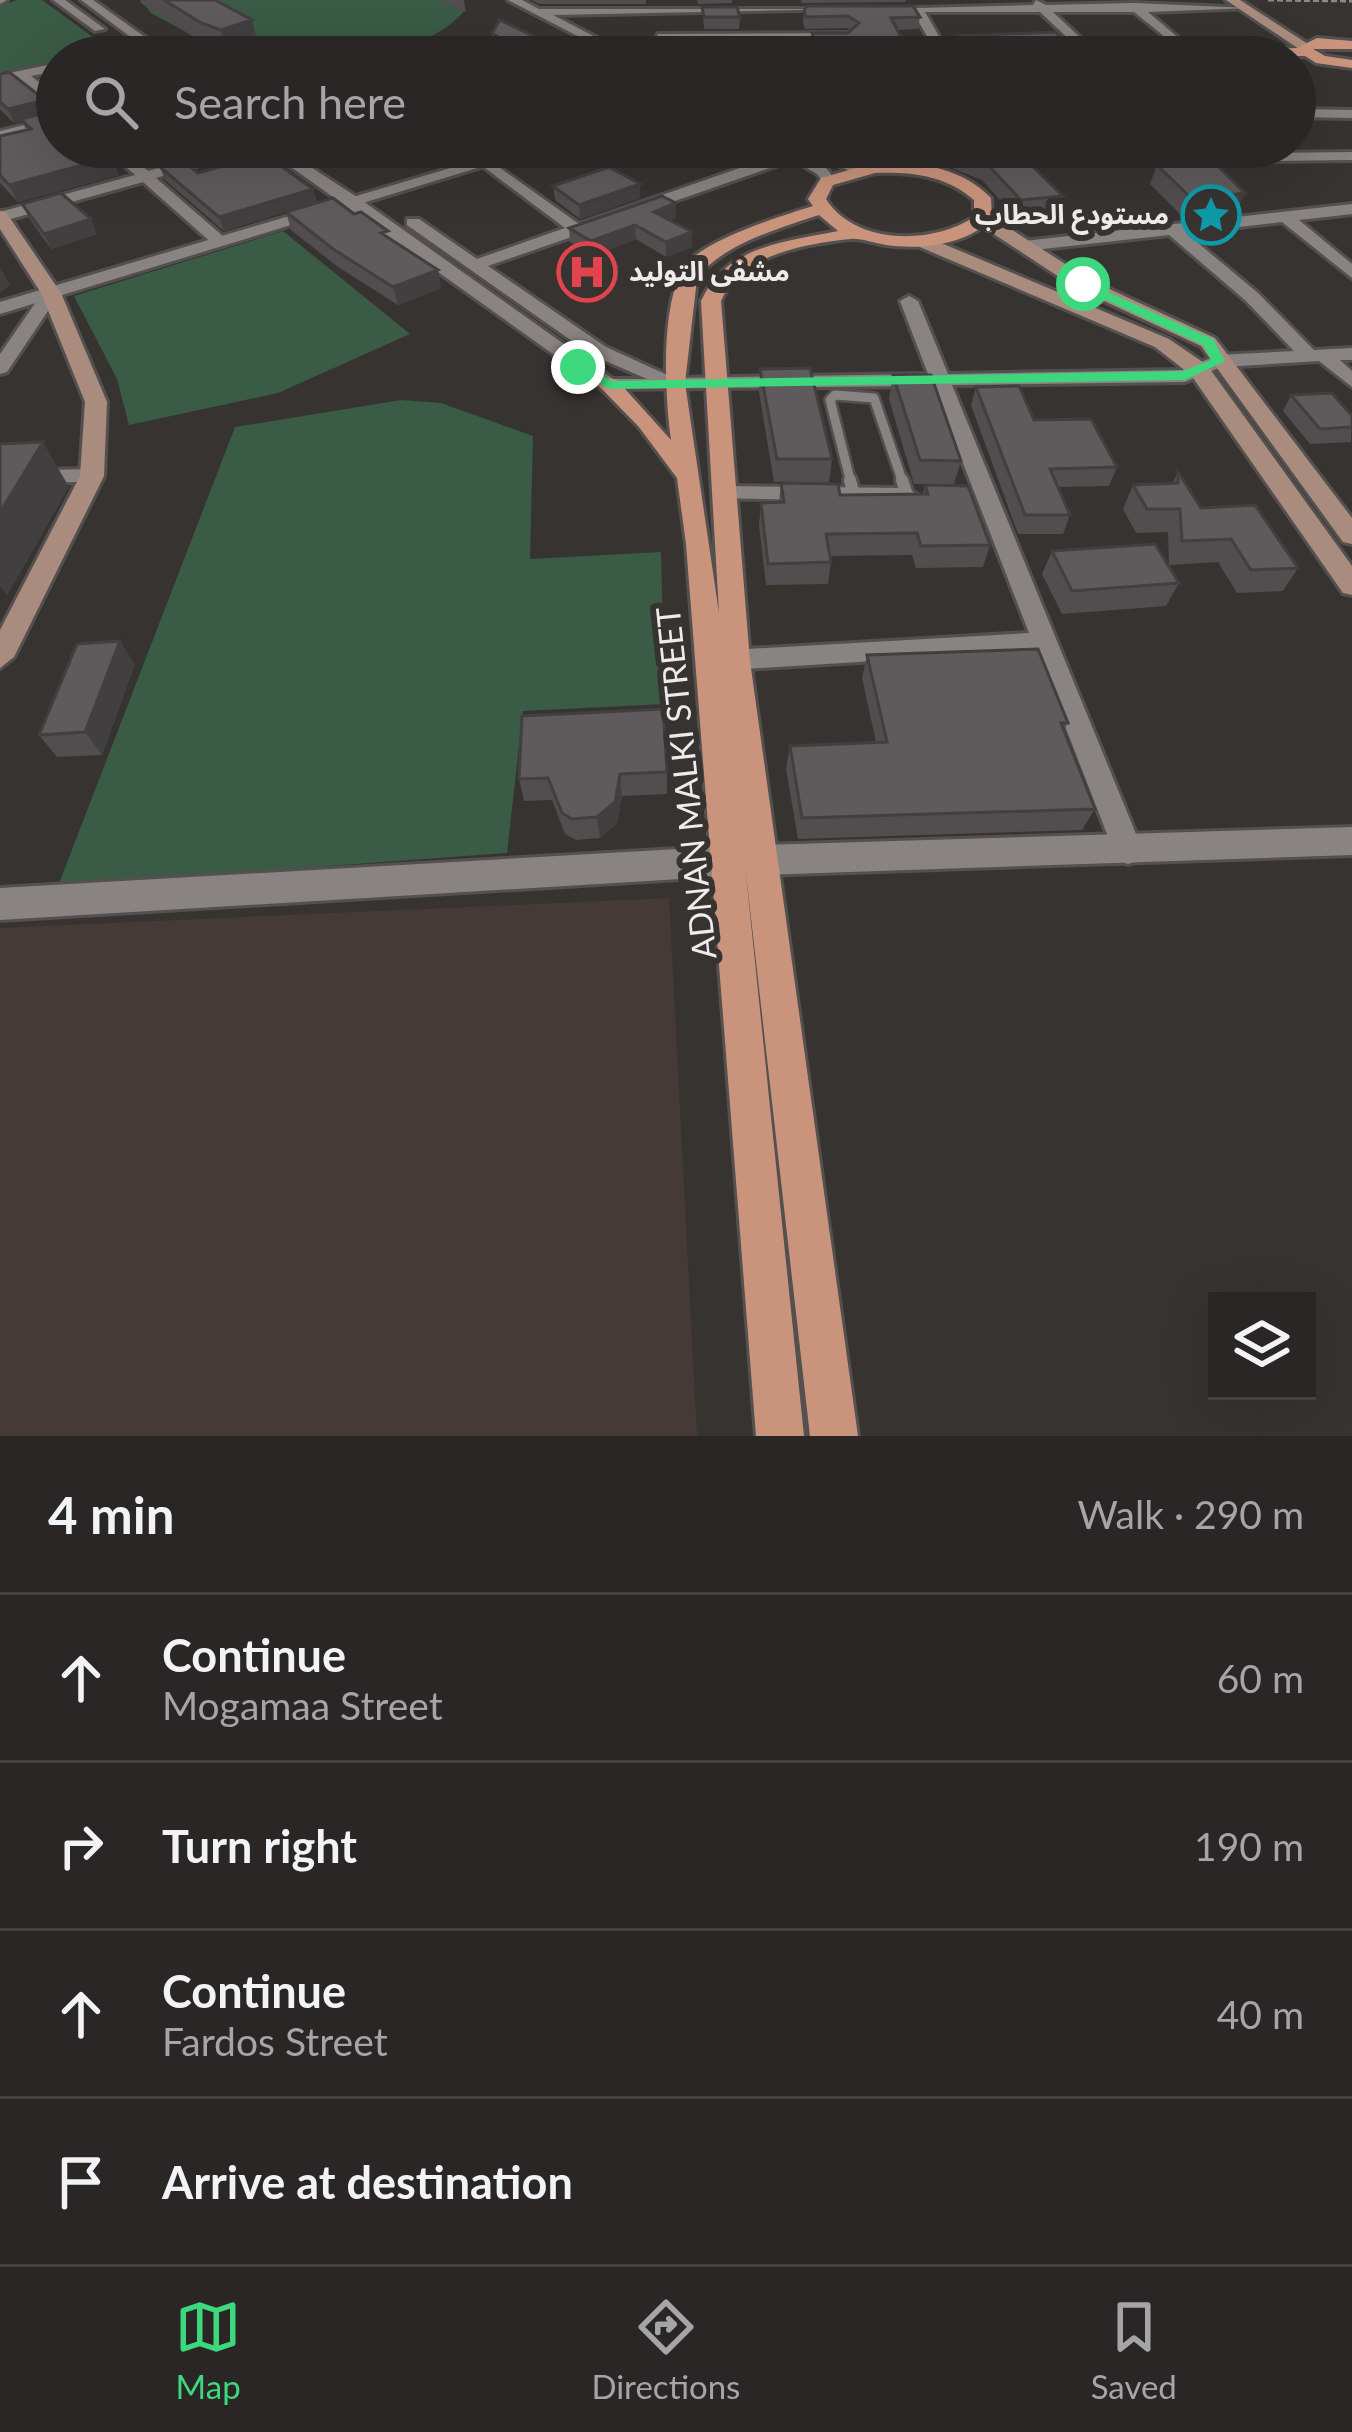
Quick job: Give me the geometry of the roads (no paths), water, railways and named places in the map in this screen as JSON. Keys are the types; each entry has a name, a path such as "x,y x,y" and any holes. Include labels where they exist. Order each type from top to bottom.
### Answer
{"main road":[{"path":"1244,2 1287,36"},
{"path":"1316,48 1348,41"},
{"path":"1316,57 1352,64"},
{"path":"859,168 824,196 855,232 921,241 1209,366 1352,536"},
{"path":"912,168 971,188 986,208 983,218 961,234 921,241"},
{"name":"ADNAN MALKI STREET","path":"824,196 699,262 687,279 674,382 723,661 746,862 834,1436"},
{"path":"0,216 51,293 96,402 92,476 12,609 0,657"},
{"path":"983,218 1083,284 1208,342 1209,366 1352,586"},
{"name":"ADNAN MALKI STREET","path":"723,661 725,493 711,301 716,281 734,266 855,232"},
{"path":"609,385 647,422 688,480"},
{"name":"ADNAN MALKI STREET","path":"746,862 780,1436"}],"street":[{"path":"58,0 109,36"},
{"path":"86,0 136,36"},
{"path":"498,0 568,36"},
{"path":"513,0 585,36"},
{"path":"536,12 654,4 917,9 1244,2"},
{"path":"654,4 658,36"},
{"path":"1039,4 1073,36"},
{"path":"1132,4 1171,36"},
{"path":"836,5 847,36"},
{"path":"917,9 933,36"},
{"path":"0,80 36,72"},
{"path":"22,75 36,87"},
{"path":"1316,113 1352,114"},
{"path":"0,135 36,126"},
{"path":"1316,155 1352,156"},
{"path":"137,168 219,241"},
{"path":"0,216 176,168"},
{"path":"305,168 475,266 599,351 674,382"},
{"path":"324,168 354,197 609,385 1185,376 1209,366 1352,354"},
{"path":"0,308 444,168"},
{"path":"354,197 463,168"},
{"path":"494,168 576,229"},
{"path":"475,266 744,168"},
{"path":"819,168 824,172 824,196"},
{"path":"1209,168 1214,173"},
{"path":"1244,204 1258,219"},
{"path":"1025,246 1352,209"},
{"path":"1285,216 1352,273"},
{"path":"1174,230 1316,356 1352,381"},
{"path":"0,368 51,293"},
{"path":"909,301 976,496 1044,641 1128,851"},
{"path":"0,478 92,476"},
{"path":"725,493 917,495"},
{"path":"723,661 1044,641"},
{"path":"0,904 746,862 1352,841"}],"lane":[{"path":"854,494 830,400 835,395 874,398 917,495"}],"place":[{"name":"مستودع الحطاب","path":"1211,215"},
{"name":"مشفى التوليد","path":"587,272"}]}
